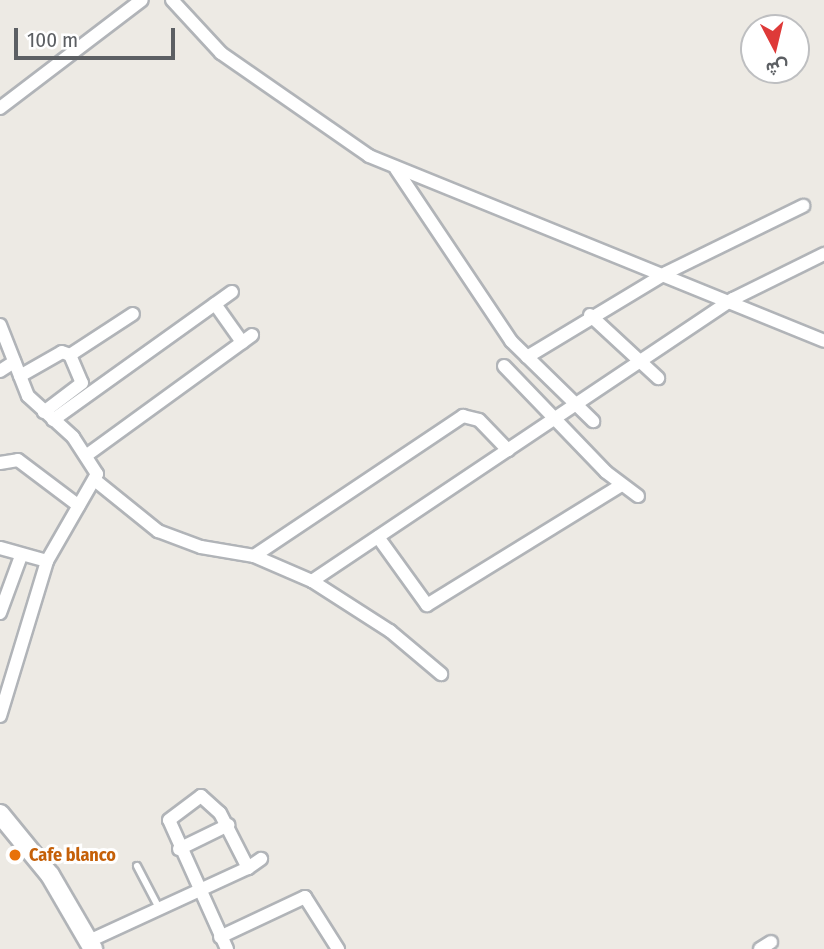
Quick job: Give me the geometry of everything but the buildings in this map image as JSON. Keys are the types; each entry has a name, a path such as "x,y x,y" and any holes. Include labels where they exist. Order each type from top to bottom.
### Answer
{"street":[{"path":"0,108 142,0"},
{"path":"172,0 221,52 396,169 733,299 824,341"},
{"path":"396,169 527,357 593,421"},
{"path":"527,357 590,315 666,273 803,206"},
{"path":"312,582 733,299 824,254"},
{"path":"48,416 232,292"},
{"path":"87,455 247,339 215,304"},
{"path":"70,355 133,314"},
{"path":"590,315 659,378"},
{"path":"0,324 20,376 48,416 87,455 96,481 158,531 201,547 254,556 312,582 390,631 440,674"},
{"path":"20,376 62,352 70,355 82,383 48,416"},
{"path":"0,371 14,362"},
{"path":"504,366 621,485 638,496"},
{"path":"254,556 463,416 479,420 508,450"},
{"path":"0,463 18,460 79,506"},
{"path":"0,716 47,561 96,481"},
{"path":"378,537 427,605 621,485"},
{"path":"0,548 21,556 47,561"},
{"path":"0,613 21,556"},
{"path":"227,949 168,822 193,797 208,800 228,825 248,868"},
{"path":"3,825 50,875 91,945 248,868 261,859"},
{"path":"179,849 228,825"},
{"path":"220,937 305,897 338,949"}],"lane":[{"path":"137,866 159,910"}],"place":[{"name":"Cafe blanco","path":"15,855"}]}
